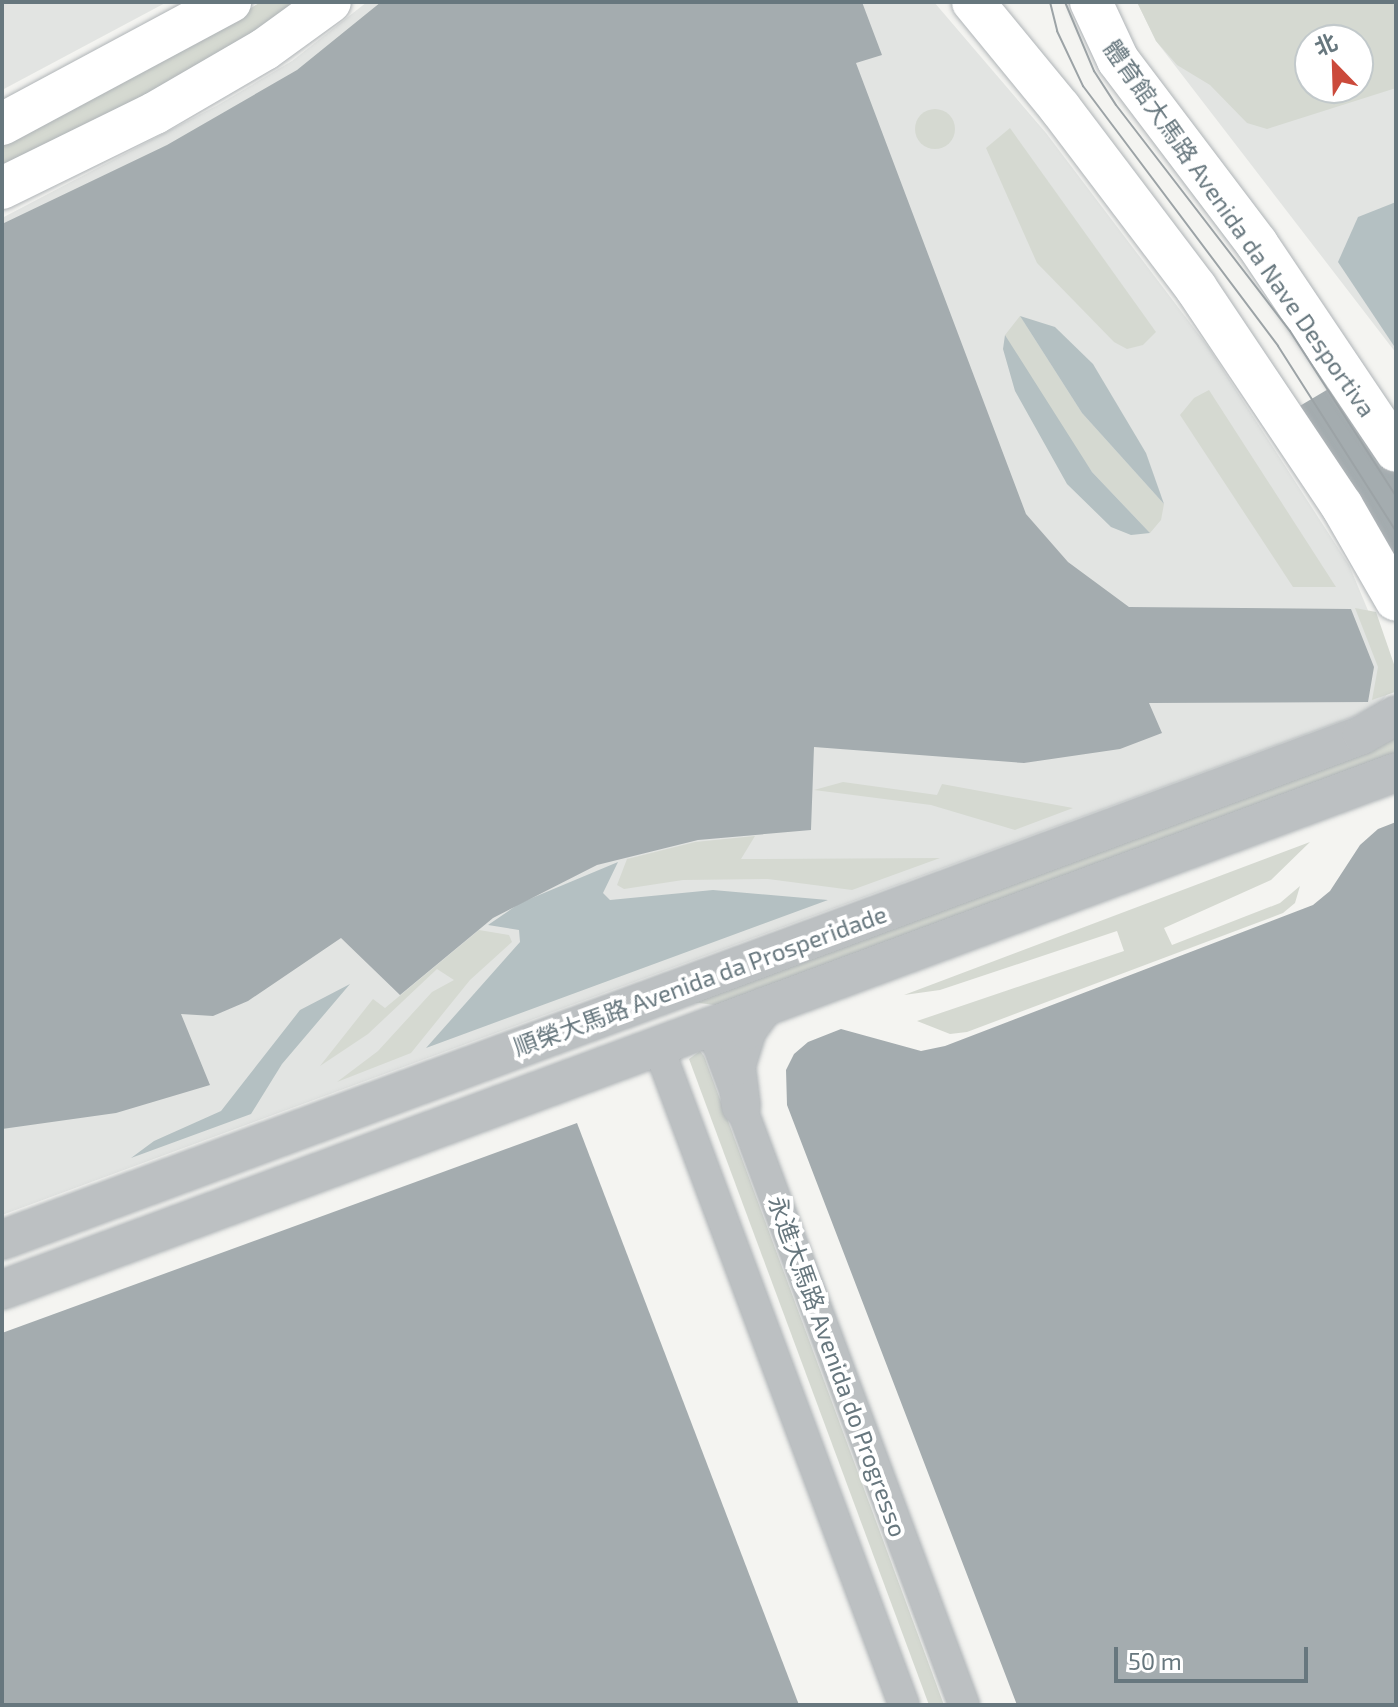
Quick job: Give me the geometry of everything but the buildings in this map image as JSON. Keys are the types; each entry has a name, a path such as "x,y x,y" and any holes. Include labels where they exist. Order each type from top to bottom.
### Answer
{"main road":[{"path":"2,124 230,2"},
{"path":"2,188 155,113 265,49 330,2"},
{"path":"973,2 1060,108 1196,288 1342,506 1396,600"},
{"name":"體育館大馬路 Avenida da Nave Desportiva","path":"1091,2 1118,60 1257,244 1396,451"}],"street":[{"name":"順榮大馬路 Avenida da Prosperidade","path":"2,1240 1372,731 1396,715"},
{"name":"順榮大馬路 Avenida da Prosperidade","path":"2,1290 1396,772"},
{"path":"741,1106 736,1066 747,1030 764,1007"},
{"path":"475,1064 562,1058 674,1015 700,1019 711,1026"},
{"name":"永進大馬路 Avenida do Progresso","path":"711,1026 964,1705"},
{"path":"658,1046 904,1705"}],"shaded area":[{"path":"2,2 167,2 2,90"},
{"path":"261,2 311,2 2,175 2,140 142,71"},
{"path":"367,2 934,2 1046,133 1209,348 1349,565 1390,663 1391,690 1379,704 1353,717 2,1215 2,218 218,105 292,61"},
{"path":"1137,2 1396,2 1396,353 1156,41"},
{"path":"1137,2 1396,2 1396,88 1374,95 1374,24 1294,24 1294,104 1346,104 1267,129 1247,123 1210,85 1177,65 1156,41"},
{"path":"935,109 949,115 955,129 949,143 935,149 921,143 915,129 921,115"},
{"path":"1010,128 1156,332 1143,345 1127,349 1114,342 1037,263 986,148"},
{"path":"1396,202 1396,349 1338,262 1358,217"},
{"path":"1020,316 1082,413 1164,504 1161,520 1150,533 1092,472 1040,396 1005,335"},
{"path":"1020,316 1055,327 1093,364 1146,453 1164,504 1082,413"},
{"path":"1005,335 1092,472 1150,533 1131,535 1111,527 1067,484 1015,391 1003,349"},
{"path":"1209,390 1336,587 1293,587 1180,415 1194,398"},
{"path":"1355,608 1376,612 1396,670 1395,692 1372,700 1378,667"},
{"path":"1396,738 1396,757 722,1006 692,1002"},
{"path":"843,782 937,795 942,784 1073,808 1015,830 931,805 814,790"},
{"path":"755,836 741,859 940,858 852,890 768,879 683,880 624,889 617,885 627,859 695,842"},
{"path":"1310,842 1271,880 1164,928 1172,945 1280,903 1300,886 1295,903 1283,913 967,1032 950,1034 917,1021 1124,951 1117,931 940,990 904,995"},
{"path":"618,862 603,893 610,900 713,890 828,900 426,1048 520,942 519,930 488,925 520,903"},
{"path":"479,930 509,935 512,942 470,980 411,1053 337,1082 378,1051 432,992 454,980 437,969 368,1034 320,1066 373,999 385,1008"},
{"path":"350,984 282,1064 251,1114 131,1158 154,1141 221,1111 300,1010"},
{"path":"700,1051 944,1705 929,1705 689,1059"}],"tram line":[{"path":"1050,2 1057,31 1083,86 1278,346 1396,531"},
{"path":"1065,2 1094,71 1116,105 1290,331 1396,496"}]}
